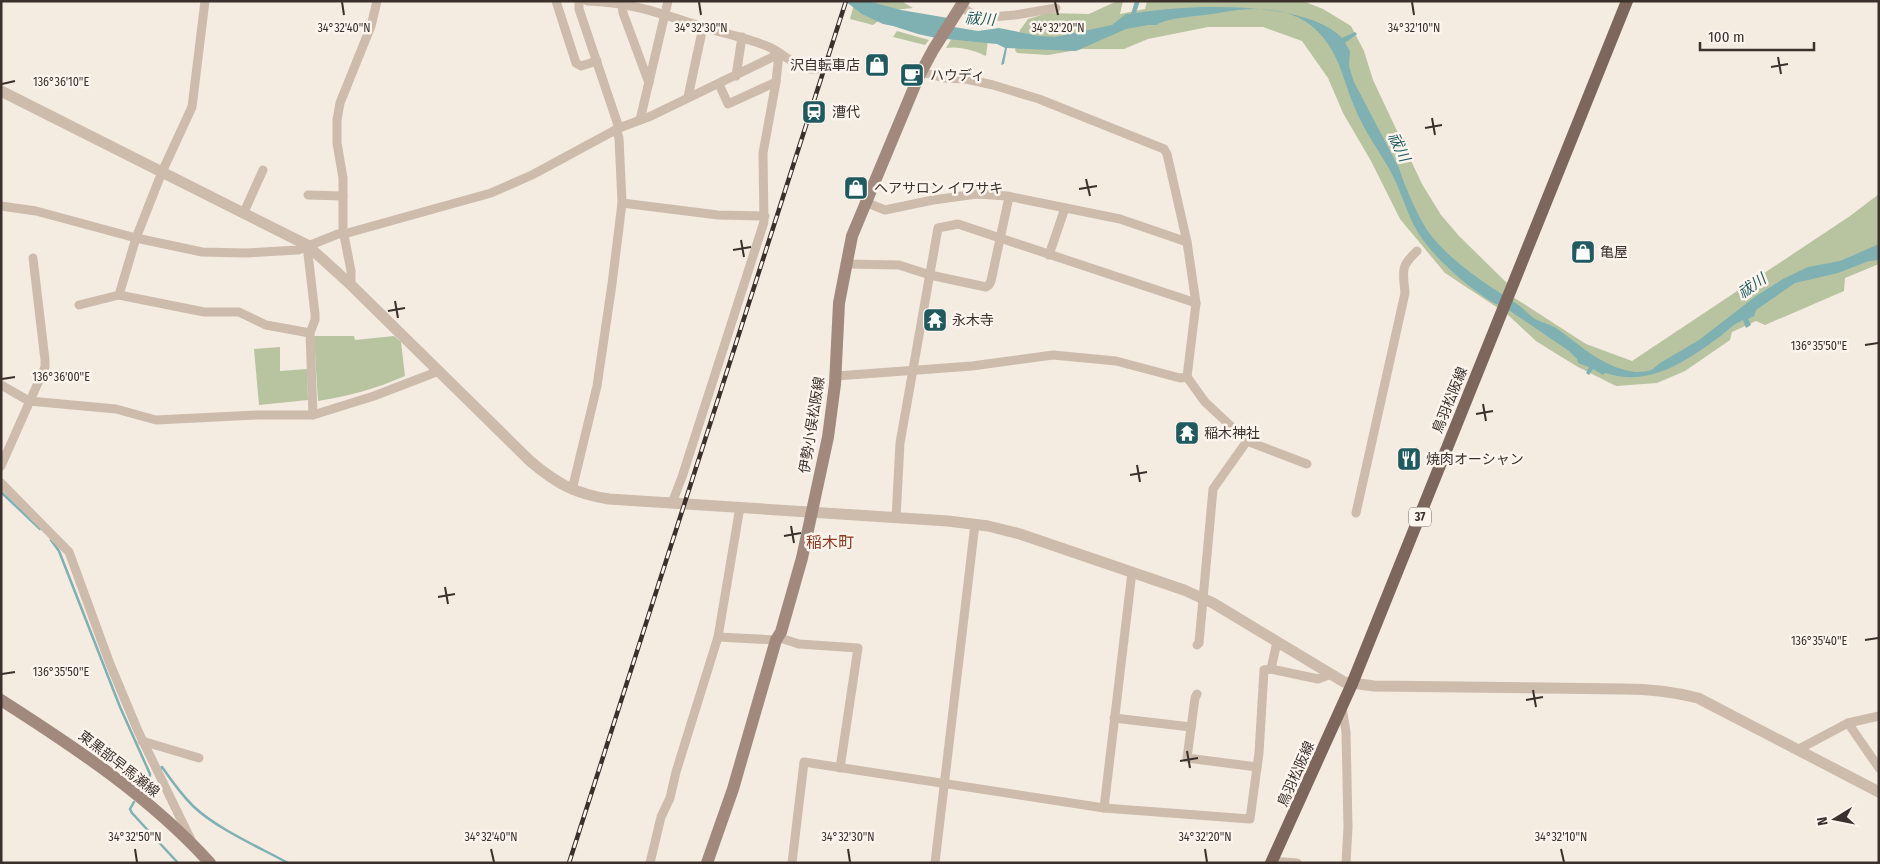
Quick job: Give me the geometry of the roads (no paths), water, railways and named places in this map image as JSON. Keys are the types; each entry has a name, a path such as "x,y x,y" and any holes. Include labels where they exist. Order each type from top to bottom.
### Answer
{"main road":[{"name":"鳥羽松阪線","path":"1272,862 1352,684 1627,1"},
{"name":"伊勢小俣松阪線","path":"707,863 730,798 777,638 781,632 796,583 828,437 836,376 838,315 845,264 852,236 921,72 961,6"},
{"name":"東黒部早馬瀬線","path":"1,700 104,768 192,843 210,863"}],"street":[{"path":"119,295 136,238 162,172 192,108 205,1"},
{"path":"351,285 351,271 344,234 343,178 336,137 338,112 371,26 377,1"},
{"path":"556,1 576,63 581,66 597,61"},
{"path":"572,490 597,386 622,203 620,138 579,1"},
{"path":"587,1 622,4 665,14 703,27 742,37 771,48 804,67 820,68"},
{"path":"640,120 668,1"},
{"path":"622,4 623,12 649,83"},
{"path":"961,6 978,18 1015,16 1056,8"},
{"path":"688,98 703,27"},
{"path":"736,76 742,37"},
{"path":"1,206 36,211 136,238 202,252 298,250 338,234 344,234 491,193 532,175 618,129 719,84 779,54"},
{"path":"672,503 765,216 763,153 776,82 779,54"},
{"path":"921,72 944,78 966,79 993,85 1039,99 1164,149 1167,154 1187,242 1196,303 1187,377 1205,402 1247,441 1307,464"},
{"path":"719,84 728,104 776,82"},
{"path":"1,91 307,245 351,285 530,461 554,480 572,490 593,496 672,503 974,524 1020,534 1203,598 1331,674 1352,684 1414,687 1663,690 1698,698 1879,792"},
{"path":"244,212 263,170"},
{"path":"865,202 885,210 932,200 977,194 1009,197 1120,219 1187,242"},
{"path":"308,195 343,196"},
{"path":"845,264 899,265 930,275 986,287 989,285 1009,197"},
{"path":"622,203 718,215 765,216"},
{"path":"1049,255 1065,208"},
{"path":"896,518 900,443 938,228 958,224 1196,303"},
{"path":"307,245 315,314 315,320 310,333 313,415"},
{"path":"1356,513 1405,293 1403,268 1417,251"},
{"path":"1,466 45,367 46,360 33,258"},
{"path":"80,305 119,295 204,312 239,312 266,324 310,333"},
{"path":"836,376 861,376 972,366 1053,355 1116,361 1180,378 1187,377"},
{"path":"1,385 29,401 116,409 156,420 257,414 313,415 374,396 439,371"},
{"path":"1198,645 1200,643 1213,489 1247,441"},
{"path":"1,483 69,552 110,664 142,741 192,843"},
{"path":"650,863 662,817 670,798 676,772 718,637 740,507"},
{"path":"934,863 974,524"},
{"path":"1104,808 1132,572"},
{"path":"718,637 777,638 799,644 858,648 840,768"},
{"path":"1271,669 1278,642"},
{"path":"792,863 804,762 1104,808 1250,819 1261,734 1260,718 1264,670 1271,669 1318,679 1331,674"},
{"path":"1197,694 1187,758 1257,767"},
{"path":"1342,707 1346,732 1348,827 1346,863"},
{"path":"1799,749 1848,722 1879,716"},
{"path":"1114,718 1191,727"},
{"path":"1848,722 1879,768"},
{"path":"142,741 199,758"},
{"path":"1272,862 1297,863"}],"water":[{"path":"845,1 868,1 901,10 948,18 954,27 978,31 999,28 1039,36 1055,37 1112,25 1126,14 1131,14 1135,1 1140,1 1136,13 1215,7 1258,9 1177,18 1157,25 1126,29 1076,51 1007,48 1004,64 1001,65 1005,48 997,44 936,38 918,34 883,24 862,14"},
{"path":"1289,14 1325,26 1342,38 1355,32 1357,34 1345,43 1350,51 1349,66 1354,82 1399,168 1409,195 1429,233 1472,274 1517,304 1535,319 1556,328 1590,353 1613,366 1633,372 1653,369 1699,340 1756,296 1783,279 1808,267 1840,261 1879,244 1879,260 1869,261 1838,273 1795,283 1756,310 1754,316 1748,319 1751,325 1746,328 1743,320 1739,322 1692,356 1665,370 1651,375 1621,377 1605,373 1603,375 1593,369 1589,375 1586,373 1589,367 1578,363 1577,359 1569,351 1508,309 1481,295 1454,273 1430,249 1414,225 1394,178 1358,116 1335,56 1325,40 1313,27 1300,18"}],"waterway":[{"path":"1,492 40,529"},
{"path":"51,540 59,551 120,707 150,774 149,782"},
{"path":"160,769 162,767 184,797 203,814 226,830 288,863"},
{"path":"134,802 130,809 132,813 178,863"}],"railway":[{"path":"569,863 846,1"}],"place":[{"name":"沢自転車店","path":"877,65"},
{"name":"ハウディ","path":"912,75"},
{"name":"漕代","path":"814,112"},
{"name":"ヘアサロン イワサキ","path":"856,188"},
{"name":"亀屋","path":"1583,252"},
{"name":"永木寺","path":"935,320"},
{"name":"稲木神社","path":"1187,433"},
{"name":"焼肉オーシャン","path":"1409,459"}],"district":[{"name":"稲木町","path":"830,542"}],"water label":[{"name":"祓川","path":"980,19"},
{"name":"祓川","path":"1399,147"},
{"name":"祓川","path":"1752,286"}]}
